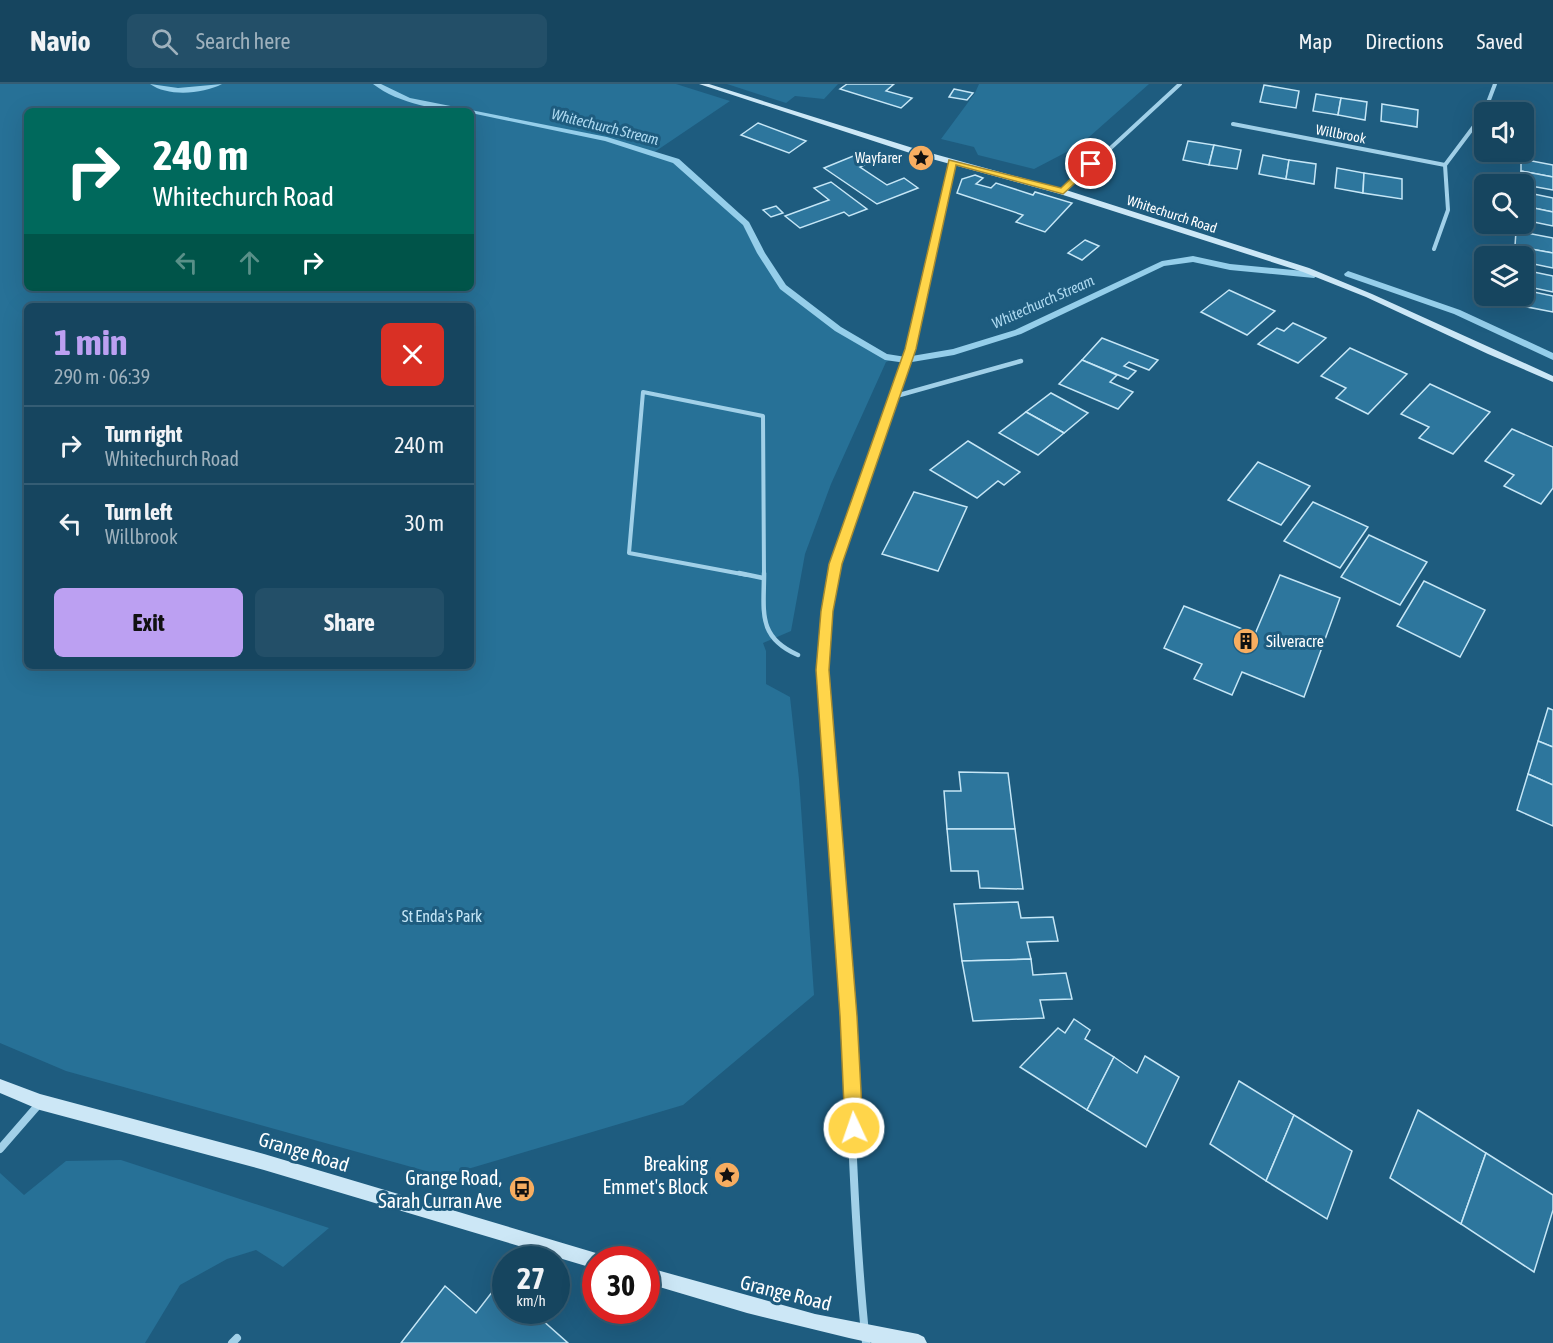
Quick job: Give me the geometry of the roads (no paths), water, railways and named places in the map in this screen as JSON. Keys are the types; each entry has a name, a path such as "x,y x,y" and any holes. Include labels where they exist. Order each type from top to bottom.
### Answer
{"street":[{"name":"Whitechurch Road","path":"702,84 913,152 1063,192 1339,282 1553,379"},
{"path":"1063,192 1180,84"},
{"path":"1434,249 1449,210 1445,165 1484,113 1495,84"},
{"name":"Willbrook","path":"1233,124 1445,165"},
{"path":"865,1339 858,1266 848,1016 823,670 827,611 836,564 907,360 926,285 952,162"},
{"path":"896,396 1021,361"},
{"name":"Grange Road","path":"0,1086 40,1102 264,1162 582,1257"},
{"path":"0,1149 40,1102"},
{"name":"Grange Road","path":"660,1279 865,1339 918,1343"}],"lane":[{"path":"762,578 629,553 643,392 762,416 764,624 782,648 798,655"}],"waterway":[{"name":"Whitechurch Stream","path":"153,84 178,91 219,84"},
{"name":"Whitechurch Stream","path":"376,84 408,100 453,108"},
{"name":"Whitechurch Stream","path":"474,112 607,139 676,161 746,224 783,287 838,329 885,357 906,360 954,352 1018,332 1162,264 1193,259 1230,267 1314,275"},
{"name":"Whitechurch Stream","path":"1348,274 1457,312 1553,357"}],"place":[{"name":"Wayfarer","path":"921,158"},
{"name":"Silveracre","path":"1246,641"},
{"name":"Breaking Emmet's Block","path":"727,1175"},
{"name":"Grange Road, Sarah Curran Ave","path":"522,1189"}],"park label":[{"name":"St Enda's Park","path":"442,916"}]}
